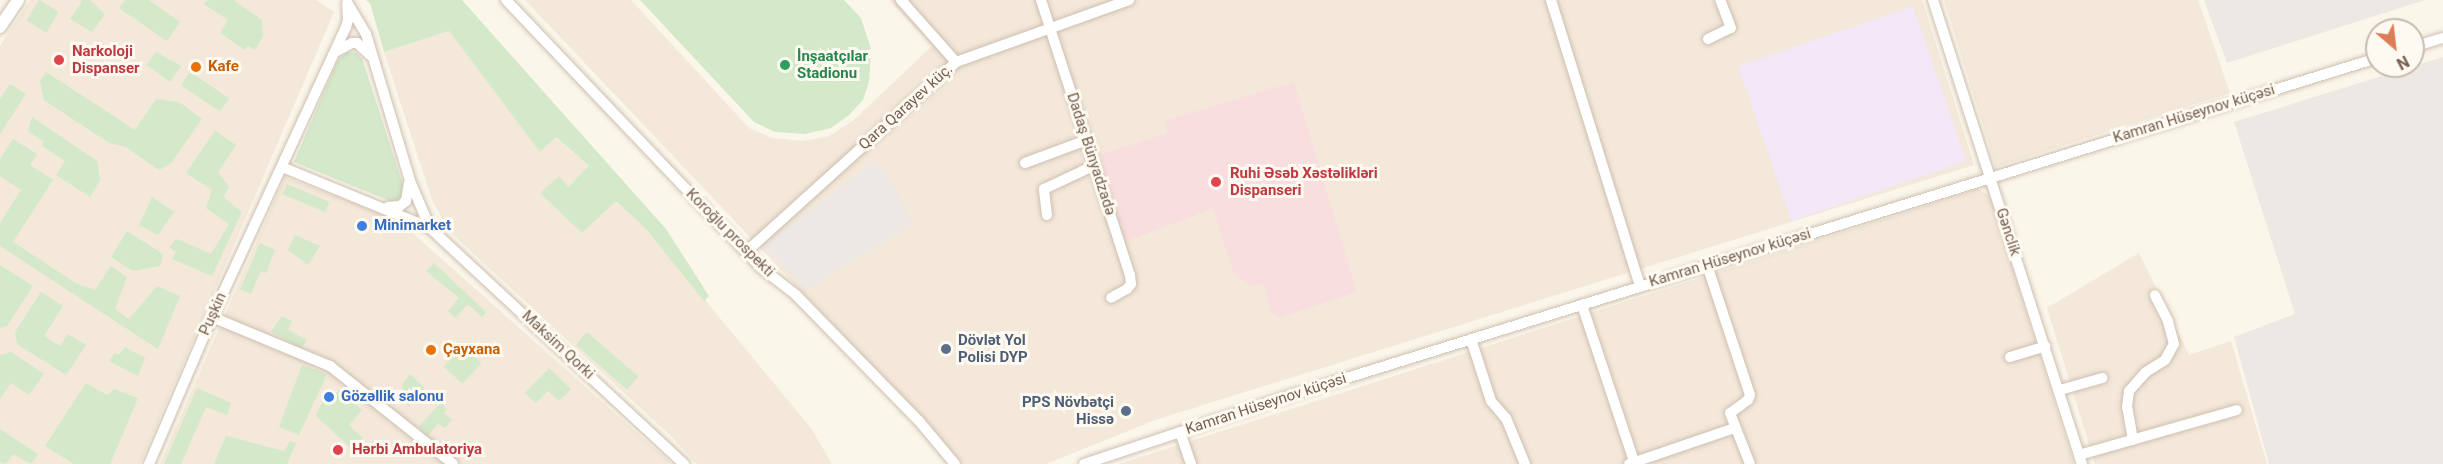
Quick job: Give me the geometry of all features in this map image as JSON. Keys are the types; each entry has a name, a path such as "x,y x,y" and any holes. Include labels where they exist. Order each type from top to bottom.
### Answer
{"street":[{"path":"0,27 18,0"},
{"name":"Koroğlu prospekti","path":"506,0 746,252 795,294 919,421 955,464"},
{"path":"901,0 956,62"},
{"name":"Dadaş Bünyadzadə","path":"1041,0 1131,284 1111,298"},
{"name":"Qara Qarayev küç.","path":"746,252 956,62 1129,0"},
{"path":"1551,0 1640,286"},
{"path":"1708,39 1731,28 1720,0"},
{"name":"Gənclik","path":"1933,0 2060,390 2080,459"},
{"path":"345,2 363,29 374,58 410,181 430,228"},
{"name":"Puşkin","path":"149,464 212,317 348,21 345,2"},
{"path":"2425,43 2443,38"},
{"path":"331,56 340,47 352,42 362,47 374,58"},
{"name":"Kamran Hüseynov küçəsi","path":"1084,464 1471,339 2365,62"},
{"path":"1025,163 1087,140"},
{"path":"1047,215 1044,189 1095,165"},
{"path":"282,167 384,207 430,228"},
{"path":"384,207 400,206 406,201 410,181"},
{"name":"Maksim Qorki","path":"430,228 684,464"},
{"path":"1707,266 1750,395 1748,400 1730,413 1750,464"},
{"path":"2133,440 2127,406 2129,392 2146,372 2165,360 2174,344 2170,328 2155,295"},
{"path":"1582,305 1633,463 1736,428"},
{"path":"212,317 330,366 453,464"},
{"path":"1471,339 1491,401 1506,418 1525,464"},
{"path":"2010,357 2045,345"},
{"path":"2060,390 2102,378"},
{"path":"2080,459 2133,440 2236,410"},
{"path":"1180,432 1191,464"}],"shaded area":[{"path":"30,0 316,0 334,12 140,464 0,464 0,46"},
{"path":"525,0 631,0 749,128 772,138 803,141 829,136 854,120 932,46 889,0 1922,0 1974,165 1155,420 1046,464 959,464 876,370"},
{"path":"1944,0 2198,0 2230,93 1996,167"},
{"path":"2204,0 2425,0 2365,18 2227,63"},
{"path":"1913,6 1966,161 1791,221 1738,66"},
{"path":"449,31 540,151 555,137 590,167 567,187 582,232 616,201 646,229 811,428 832,464 696,464 672,437 449,231 432,200 384,52"},
{"path":"2443,57 2443,464 2269,464 2234,337 2295,314 2234,122 2375,78 2425,78 2425,63"},
{"name":"Ruhi Əsəb Xəstəlikləri Dispanseri","path":"1294,82 1357,292 1279,318 1271,312 1264,284 1251,286 1234,274 1213,209 1126,241 1100,155 1167,133 1164,121"},
{"path":"874,161 892,182 914,224 806,290 763,245"},
{"path":"285,177 398,220 672,464 160,464"},
{"path":"1978,189 1990,196 2074,464 1119,464"},
{"path":"2139,253 2189,355 2231,341 2267,464 2095,464 2047,308"}],"green space":[{"path":"39,0 59,12 46,32 27,21"},
{"path":"80,0 90,0 105,14 92,32 70,19 82,2"},
{"path":"125,0 149,0 180,22 167,41 119,8"},
{"path":"208,0 234,0 262,20 263,36 255,50 248,46 245,50 220,33 228,20 204,4"},
{"path":"366,0 462,0 666,229 709,296 704,301 646,229 616,201 582,233 540,193 559,176 568,187 589,166 556,137 540,152 449,31 384,52 370,3"},
{"name":"İnşaatçılar Stadionu","path":"640,0 844,0 861,18 871,49 869,82 863,100 849,115 831,128 805,134 775,132 754,122"},
{"path":"156,52 181,66 170,82 147,65"},
{"path":"347,52 356,53 362,58 404,188 404,194 397,200 390,201 294,162 338,60"},
{"path":"46,72 135,130 156,99 179,102 202,119 171,163 159,170 126,147 109,143 44,100 40,81"},
{"path":"190,72 229,98 220,112 181,85"},
{"path":"10,84 26,94 0,134 0,99"},
{"path":"32,117 97,161 100,180 90,197 56,175 65,161 42,146 44,142 28,131"},
{"path":"215,131 236,145 218,172 229,187 223,197 242,212 212,276 172,259 176,252 169,247 177,239 211,254 229,224 206,208 212,190 186,173"},
{"path":"13,139 37,154 30,165 53,180 13,242 77,284 95,290 111,266 127,277 115,309 129,319 157,286 180,296 158,349 0,246 0,223 21,190 0,176 0,159"},
{"path":"287,184 329,202 325,212 283,194"},
{"path":"152,197 174,212 158,235 139,225"},
{"path":"127,231 163,254 160,266 133,271 111,257"},
{"path":"295,235 320,246 308,265 288,250"},
{"path":"260,243 275,250 266,273 261,271 251,294 240,289"},
{"path":"434,263 486,312 482,317 468,304 455,318 448,311 459,298 426,271"},
{"path":"0,265 33,286 7,326 0,328"},
{"path":"41,292 63,306 44,336 60,346 68,334 86,345 66,375 17,344 15,332"},
{"path":"282,316 292,321 288,330 307,340 302,348 271,332"},
{"path":"587,332 638,377 627,389 576,345"},
{"path":"463,346 481,363 462,384 444,366"},
{"path":"125,347 145,358 138,376 109,361 115,353 119,355"},
{"path":"11,352 44,374 29,395 11,383 0,399 0,355"},
{"path":"302,365 327,374 299,435 279,427"},
{"path":"549,368 571,389 559,401 548,391 536,403 525,393"},
{"path":"410,374 425,388 408,407 402,385"},
{"path":"86,383 107,395 114,389 138,398 110,464 74,464 45,446"},
{"path":"197,388 231,403 227,415 206,407 181,464 164,464"},
{"path":"339,390 362,410 349,425 363,438 352,449 316,416 323,400 331,403"},
{"path":"441,403 447,409 444,413 452,420 445,428 438,423 428,436 418,427"},
{"path":"0,429 38,454 31,464 13,454 6,464 0,462"},
{"path":"226,436 284,451 290,441 296,443 287,464 214,464"}],"place":[{"name":"Narkoloji Dispanser","path":"59,60"},
{"name":"İnşaatçılar Stadionu","path":"785,65"},
{"name":"Kafe","path":"196,67"},
{"name":"Ruhi Əsəb Xəstəlikləri Dispanseri","path":"1216,182"},
{"name":"Minimarket","path":"362,226"},
{"name":"Dövlət Yol Polisi DYP","path":"946,349"},
{"name":"Çayxana","path":"431,350"},
{"name":"Gözəllik salonu","path":"329,397"},
{"name":"PPS Növbətçi Hissə","path":"1126,411"},
{"name":"Hərbi Ambulatoriya","path":"338,450"}]}
